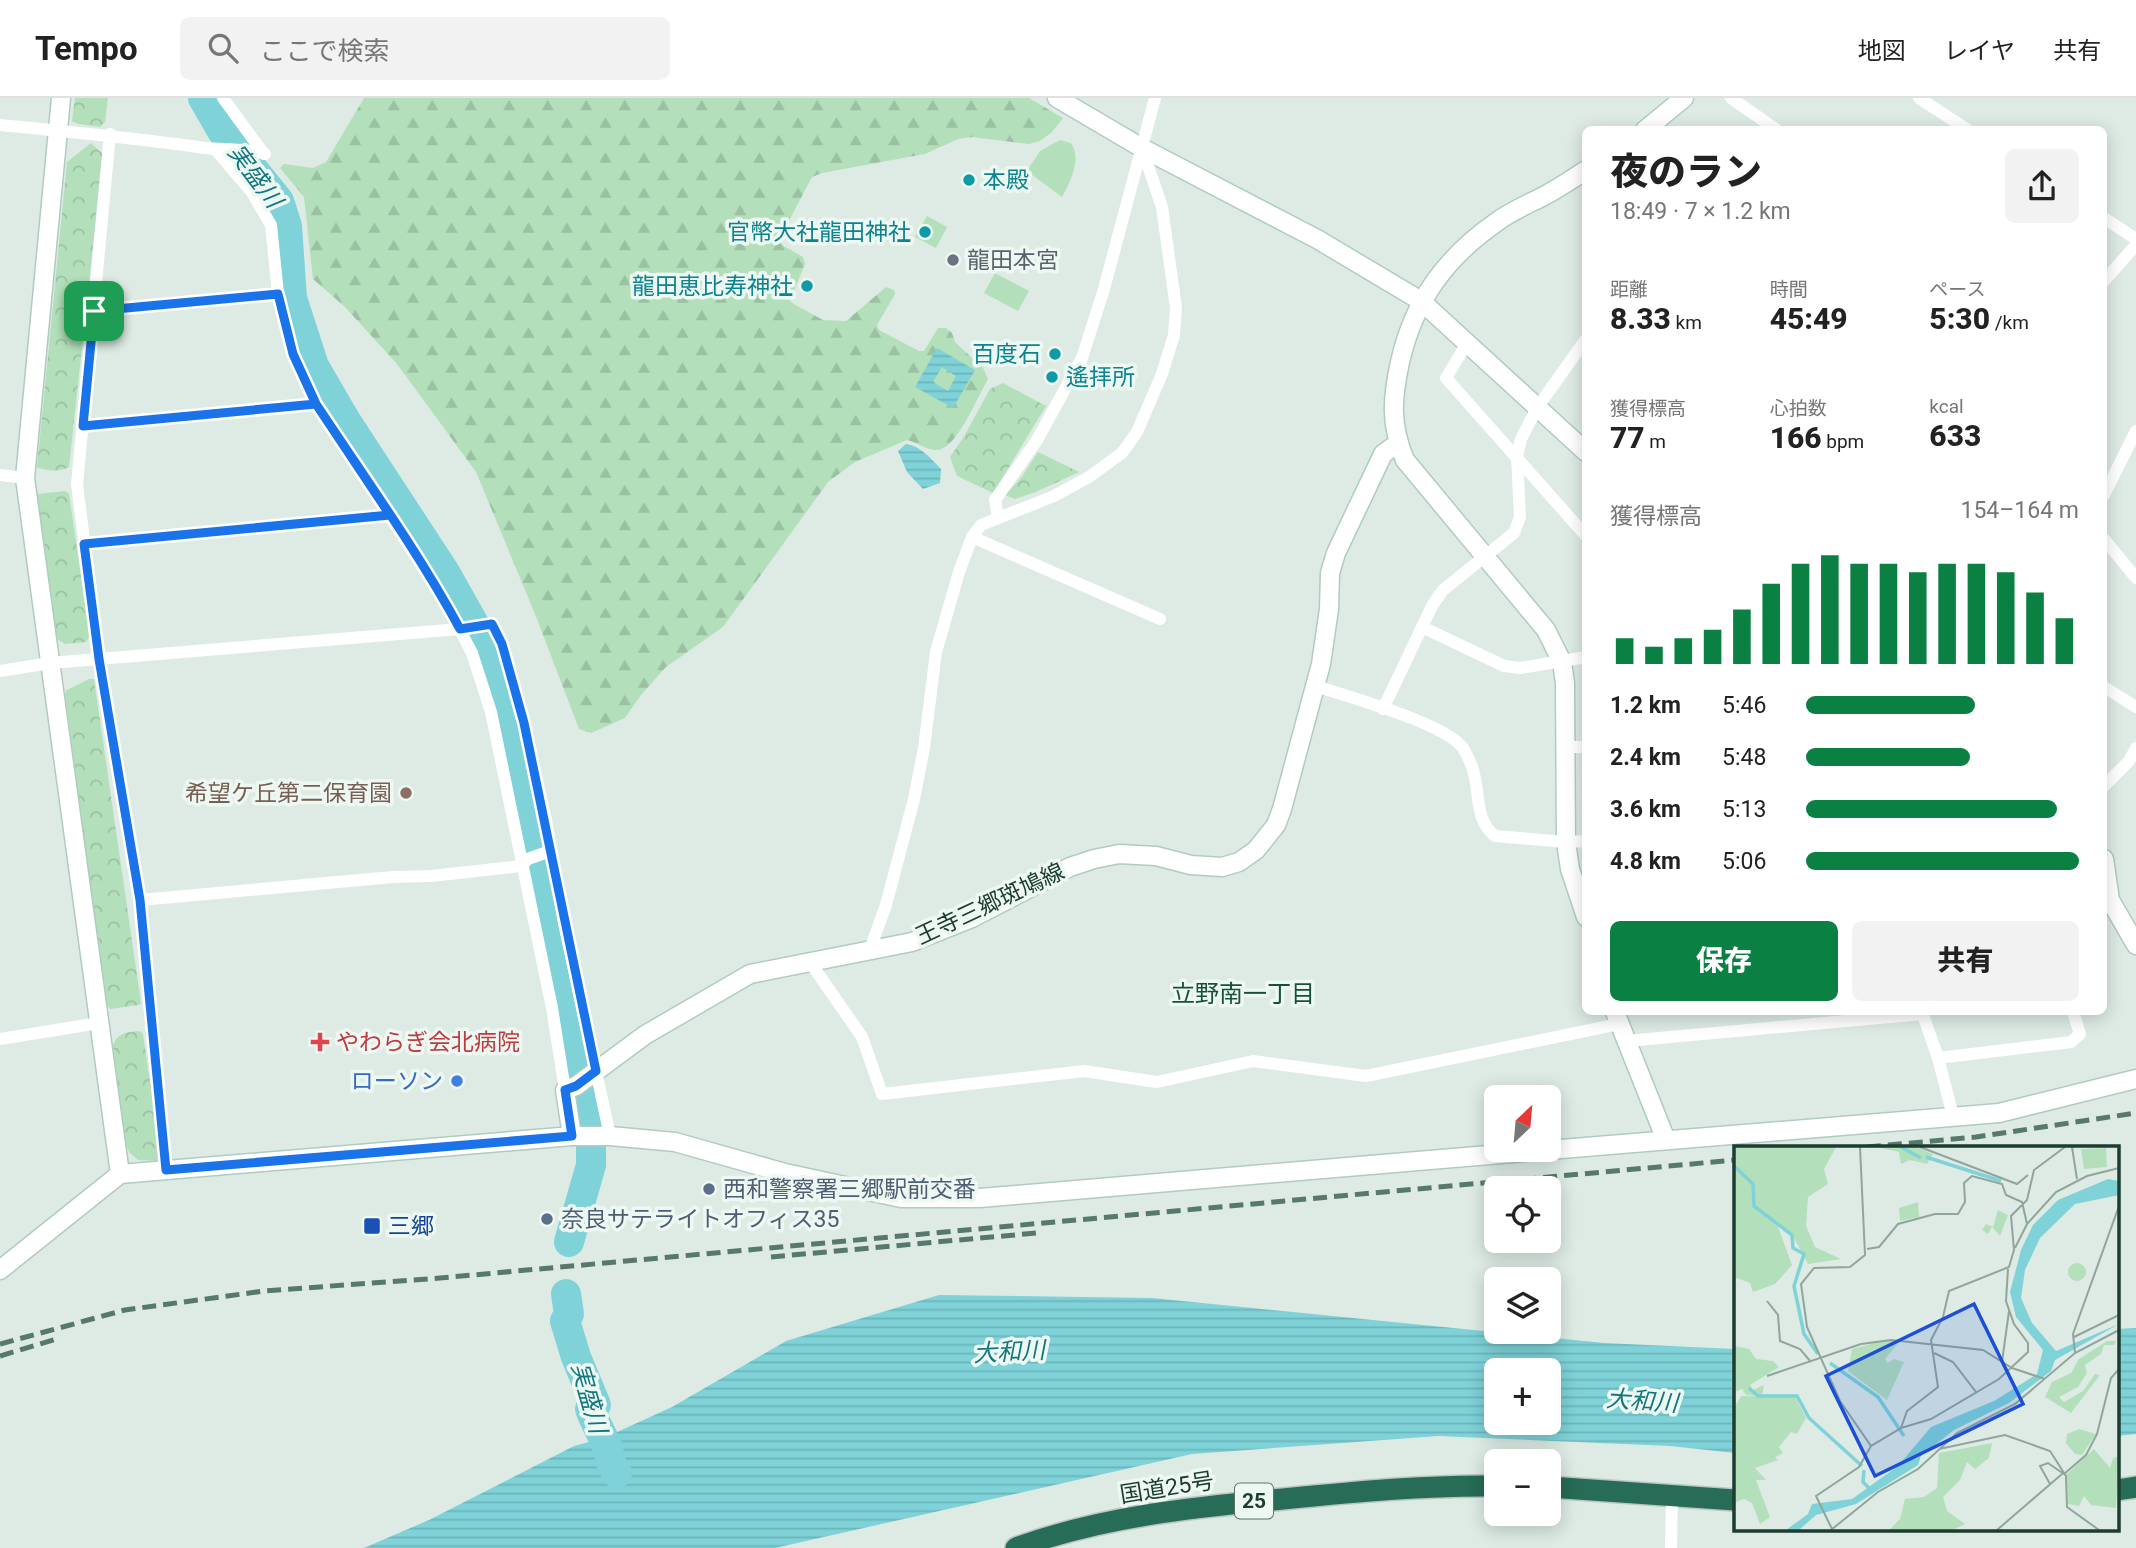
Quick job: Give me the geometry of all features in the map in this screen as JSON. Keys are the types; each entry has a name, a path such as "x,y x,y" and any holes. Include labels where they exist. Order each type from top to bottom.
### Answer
{"highway":[{"name":"国道25号","path":"1016,1548 1098,1525 1207,1507 1404,1488 1484,1486"},
{"path":"2118,1490 2136,1487"},
{"path":"1561,1489 1734,1500"}],"street":[{"path":"61,98 25,478 120,1174"},
{"path":"0,125 110,134 220,149 253,150 265,154 223,98"},
{"path":"1057,98 1142,148 1317,239 1421,301 1582,448"},
{"path":"998,517 995,500 1037,440 1082,358 1104,289 1155,98"},
{"path":"1650,126 1684,98"},
{"path":"1731,98 1771,126"},
{"path":"1919,98 1962,126"},
{"path":"110,134 77,484 99,659 140,900 166,1170"},
{"path":"869,952 886,905 914,799 924,748 936,652 972,537 981,525 1054,496 1089,477 1122,453 1137,432 1162,374 1174,335 1175,308 1162,207 1142,148"},
{"path":"220,149 251,191 271,225 278,294 293,354 316,404 464,628 491,712 525,862 552,1008 606,1136"},
{"path":"1582,172 1499,220 1436,277 1421,301 1406,335 1394,390 1393,421 1405,460 1546,630 1562,662 1565,683 1566,842 1570,869 1582,905"},
{"path":"2107,220 2136,239"},
{"path":"2107,278 2136,245"},
{"path":"94,311 278,294"},
{"path":"1467,343 1446,377 1582,531"},
{"path":"1383,709 1432,606 1443,590 1514,533 1520,517 1517,457 1521,439 1537,408 1582,345"},
{"path":"83,426 316,404"},
{"path":"2107,489 2136,431"},
{"name":"王寺三郷斑鳩線","path":"582,1080 645,1035 751,974 912,942 972,918 1070,867 1094,859 1119,854 1156,856 1191,865 1222,867 1239,862 1256,850 1276,825 1316,686 1336,553 1383,454 1398,443"},
{"path":"0,475 25,478"},
{"path":"84,544 390,515"},
{"path":"972,537 1160,620"},
{"path":"2107,543 2136,578"},
{"path":"0,671 50,663 492,624 502,644 522,712 546,820 582,1080 576,1136"},
{"path":"1422,627 1504,666 1520,668 1582,658"},
{"path":"1316,686 1428,724 1462,746 1473,768 1481,818 1495,836 1582,841"},
{"path":"2107,689 2136,707"},
{"path":"1564,747 1582,747"},
{"path":"2107,783 2129,761 2136,748"},
{"path":"140,900 393,877 431,876 525,862 550,851"},
{"path":"2107,901 2136,945"},
{"path":"810,962 862,1037 882,1094 1084,1071 1157,1082 1253,1061 1366,1076 1617,1018 1666,1140"},
{"path":"1626,1041 1901,1015"},
{"path":"1923,1015 1938,1058 1952,1116"},
{"path":"1938,1058 2071,1042 2080,1034 2074,1015"},
{"path":"0,1039 99,1023"},
{"path":"1561,1149 1999,1113 2136,1079"},
{"path":"0,1270 120,1174 576,1136 675,1142 785,1172 901,1198 980,1198 1484,1155"},
{"path":"1671,1548 1672,1496"}],"green space":[{"path":"75,98 108,98 105,122 100,127 72,121"},
{"path":"364,98 1029,98 1063,118 1052,132 1040,141 1029,144 972,137 958,139 925,154 812,177 780,238 782,245 803,257 805,264 790,300 792,303 823,320 846,321 886,287 894,290 895,294 877,325 879,330 919,351 924,351 938,328 946,328 952,333 955,342 983,368 988,379 960,431 945,447 934,450 907,440 855,462 828,482 723,627 666,667 625,718 591,733 579,729 476,472 397,364 345,307 313,279 304,197 280,168 284,164 313,168 326,162"},
{"path":"1060,140 1071,143 1075,156 1074,170 1062,197 1027,171 1040,151"},
{"path":"91,143 103,154 69,467 49,470 37,467 67,162"},
{"path":"927,216 947,227 936,248 915,237"},
{"path":"995,273 1029,291 1018,311 984,293"},
{"path":"1003,383 1046,406 993,493 957,476 950,457 990,389"},
{"path":"1038,452 1079,472 1015,499 1005,495 1021,478"},
{"path":"65,491 69,494 90,635 86,642 65,644 57,639 36,497 38,494"},
{"path":"94,679 141,1003 110,1009 106,1003 65,694 67,690"},
{"path":"139,1031 143,1034 162,1161 138,1160 129,1152 125,1142 113,1045 123,1034"}],"water":[{"path":"937,348 975,370 953,408 915,387","holes":["942,367 956,376 948,391 933,382"]},
{"path":"906,444 921,450 941,469 940,483 923,489 907,472 898,451"},
{"name":"大和川","path":"939,1295 1152,1298 1484,1331 1484,1344 1561,1344 1561,1339 1734,1349 1734,1453 1670,1446 1438,1436 1192,1454 775,1548 364,1548 429,1520 574,1446 604,1438 672,1407 786,1341"},
{"path":"2136,1328 2136,1434 2118,1436 2118,1329"}],"waterway":[{"name":"実盛川","path":"203,98 222,131 279,201 287,226 292,298 314,366 346,421 446,574 483,640 516,764 591,1116 591,1165 569,1242"},
{"name":"実盛川","path":"566,1294 569,1314 565,1321 576,1357 596,1405 590,1409 617,1473"}],"railway":[{"path":"1878,1146 1976,1137 2136,1113"},
{"path":"0,1344 125,1310 264,1291 440,1278 1734,1160"},
{"path":"771,1257 1036,1233"},
{"path":"0,1356 60,1338"}],"place":[{"name":"本殿","path":"969,180"},
{"name":"官幣大社龍田神社","path":"925,232"},
{"name":"龍田本宮","path":"953,260"},
{"name":"龍田恵比寿神社","path":"807,286"},
{"name":"百度石","path":"1055,354"},
{"name":"遙拝所","path":"1052,377"},
{"name":"希望ケ丘第二保育園","path":"406,793"},
{"name":"やわらぎ会北病院","path":"320,1042"},
{"name":"ローソン","path":"457,1081"},
{"name":"西和警察署三郷駅前交番","path":"709,1189"},
{"name":"奈良サテライトオフィス35","path":"547,1219"},
{"name":"三郷","path":"372,1226"}],"district":[{"name":"立野南一丁目","path":"1243,994"}],"route":[{"path":"94,311 83,426 316,404 353,459 390,515 442,596 460,629 492,624 513,678 524,723 596,1071 576,1086 565,1090 572,1136 166,1170 140,900 99,659 84,544 390,515 316,404 293,354 278,294 94,311"}]}
